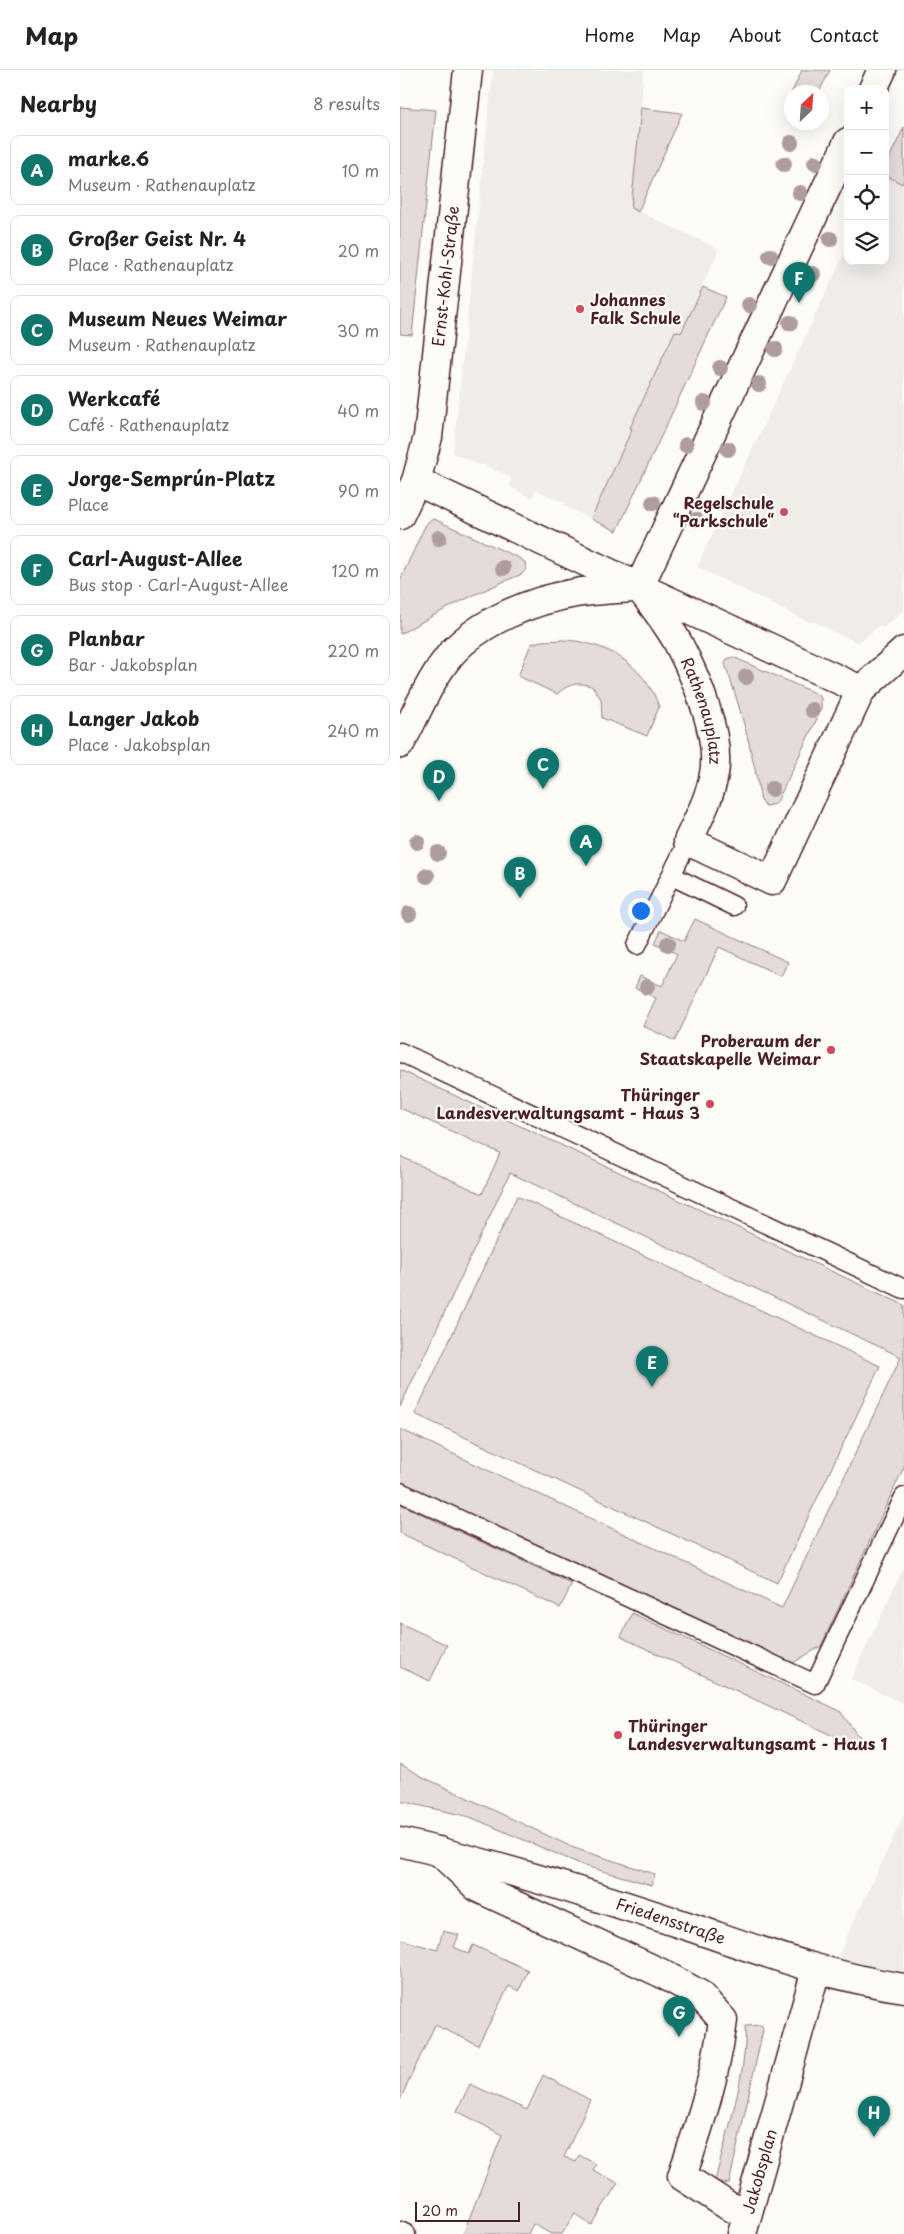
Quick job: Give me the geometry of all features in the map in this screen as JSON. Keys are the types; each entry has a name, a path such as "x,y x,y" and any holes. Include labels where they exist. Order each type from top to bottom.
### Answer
{"street":[{"name":"Ernst-Kohl-Straße","path":"416,481 428,437 468,70"},
{"path":"875,85 882,70"},
{"path":"400,744 440,670 451,654 490,623 513,611 575,593 638,587 844,150"},
{"path":"400,515 416,481"},
{"name":"Rathenauplatz","path":"416,481 638,587 861,690"},
{"name":"Rathenauplatz","path":"638,587 678,642 705,706 711,727 715,772 710,795 688,841"},
{"path":"688,841 772,881 861,690 904,651"},
{"name":"Friedensstraße","path":"400,1842 570,1888 816,1970 904,1988"},
{"name":"Jakobsplan","path":"439,1851 478,1888 661,1972 699,1994 723,2020 719,2053 702,2119 682,2176 730,2207 745,2224"},
{"name":"Jakobsplan","path":"745,2224 816,1970"}],"lane":[{"path":"638,945 688,841"},
{"path":"672,876 734,906"},
{"path":"400,1052 904,1289"},
{"path":"400,1492 815,1684 904,1497"},
{"path":"400,2231 406,2234"}],"shaded area":[{"name":"Johannes Falk Schule","path":"493,70 644,70 631,208 719,249 681,333 675,331 630,427 632,429 591,519 565,506 565,503 536,490 532,498 509,486 512,478 453,453"},
{"path":"802,70 830,70 822,85 795,85"},
{"path":"400,107 436,110 412,335 400,334"},
{"path":"641,108 682,113 638,212 631,208"},
{"path":"904,127 904,180 902,184 889,177 889,159"},
{"name":"Regelschule “Parkschule“","path":"889,177 904,184 904,610 883,628 880,625 858,643 812,621 811,623 697,567 844,255 844,265 889,265"},
{"path":"703,287 726,297 617,531 591,519 632,429 630,428 675,331 681,333"},
{"path":"434,519 519,558 525,562 526,569 522,574 460,602 400,634 400,580 425,526"},
{"path":"541,641 577,641 607,650 633,667 644,679 653,692 659,707 647,736 602,718 601,699 593,687 574,684 557,694 518,676 531,644"},
{"path":"733,657 817,694 821,698 821,710 775,804 766,806 761,801 746,732 725,664 727,659"},
{"path":"695,919 788,962 781,976 719,947 675,1041 643,1026 656,998 635,988 640,976 662,986 677,954 655,943 661,930 684,941"},
{"path":"400,1070 904,1305 904,1467 821,1646 793,1663 400,1482 400,1429 782,1608 901,1357 510,1173 400,1407 400,1156 482,1194 500,1153 400,1108"},
{"path":"517,1196 880,1366 777,1583 415,1414"},
{"path":"400,1504 572,1584 560,1608 400,1533"},
{"path":"904,1567 904,1704 851,1679"},
{"path":"632,1613 840,1711 863,1743 861,1749 621,1637"},
{"path":"400,1623 447,1645 430,1681 400,1667"},
{"path":"400,1764 425,1778 574,1848 655,1874 652,1885 585,1866 470,1817 400,1801"},
{"path":"904,1815 904,1971 836,1962 847,1936"},
{"path":"443,1931 459,1935 454,1947 469,1954 473,1945 528,1970 519,1991 509,1986 478,2045 435,2025 400,2100 400,1939 437,1950"},
{"path":"761,2025 763,2030 729,2184 715,2181 740,2083 745,2026"},
{"path":"543,2075 590,2100 564,2157 576,2162 579,2155 596,2164 593,2170 618,2183 591,2225 575,2214 562,2234 551,2234 533,2224 528,2234 463,2234 502,2135 457,2111 470,2084 527,2110"}],"place":[{"name":"Carl-August-Allee","path":"799,303"},
{"name":"Johannes Falk Schule","path":"580,309"},
{"name":"Regelschule “Parkschule“","path":"784,512"},
{"name":"Museum Neues Weimar","path":"543,789"},
{"name":"Werkcafé","path":"439,801"},
{"name":"marke.6","path":"586,866"},
{"name":"Großer Geist Nr. 4","path":"520,898"},
{"name":"Proberaum der Staatskapelle Weimar","path":"831,1050"},
{"name":"Thüringer Landesverwaltungsamt - Haus 3","path":"710,1104"},
{"name":"Jorge-Semprún-Platz","path":"652,1387"},
{"name":"Thüringer Landesverwaltungsamt - Haus 1","path":"618,1735"},
{"name":"Planbar","path":"679,2037"},
{"name":"Langer Jakob","path":"874,2137"}]}
